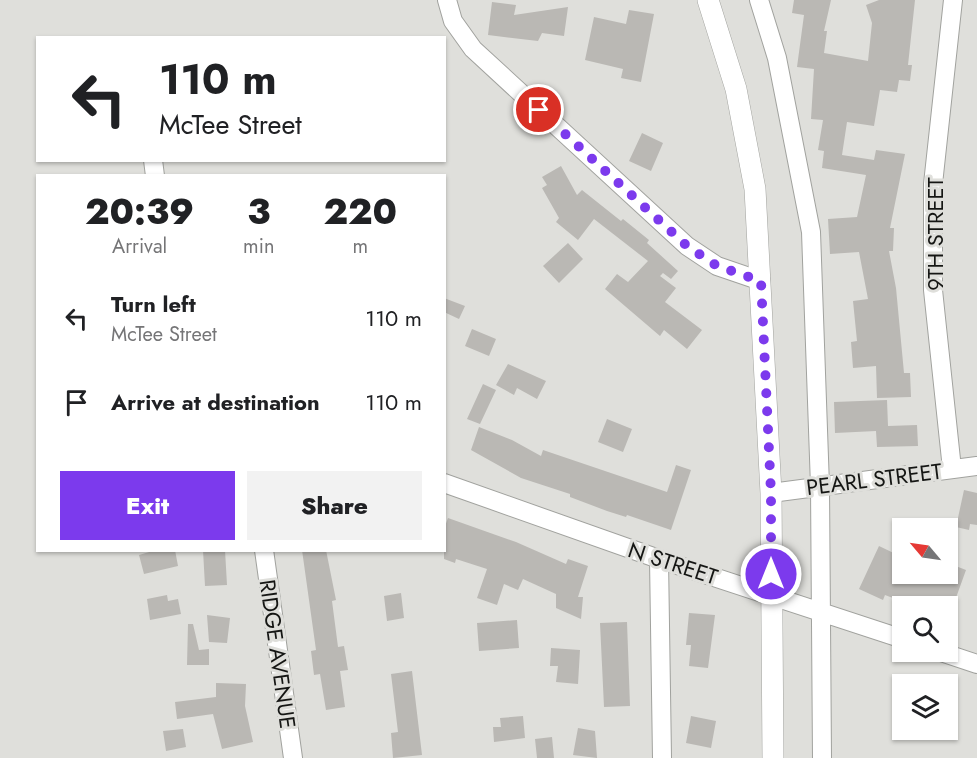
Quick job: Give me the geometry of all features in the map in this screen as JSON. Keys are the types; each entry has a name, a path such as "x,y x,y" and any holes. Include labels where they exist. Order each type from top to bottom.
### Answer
{"street":[{"path":"447,0 453,21 473,49 687,246 717,266 761,281"},
{"path":"708,0 736,89 755,189 771,493 773,758"},
{"path":"759,0 777,58 811,232 820,486 822,758"},
{"name":"9TH STREET","path":"952,469 933,278 933,184 953,0"},
{"name":"PEARL STREET","path":"771,493 977,466"},
{"name":"N STREET","path":"446,484 659,559 892,635"},
{"name":"RIDGE AVENUE","path":"264,552 293,758"},
{"path":"659,559 662,758"},
{"path":"958,655 975,658"}],"building":[{"path":"794,0 831,0 824,31 827,31 824,53 868,61 872,23 866,5 879,0 915,0 908,65 912,65 910,81 899,80 897,92 880,90 874,126 847,122 842,155 874,160 876,150 905,154 890,228 894,228 893,251 889,251 896,288 904,373 910,373 911,397 877,398 876,366 853,368 851,342 857,341 853,301 868,299 859,252 830,254 828,219 857,217 866,175 822,168 824,151 818,150 823,120 811,119 814,69 797,67 804,15 792,13"},
{"path":"492,2 516,5 514,15 568,7 564,36 542,33 538,41 488,35"},
{"path":"629,10 654,14 641,82 621,78 623,69 585,60 594,17 626,24"},
{"path":"642,133 663,143 651,171 629,161"},
{"path":"561,166 577,195 582,190 621,221 623,219 649,240 647,243 678,271 671,279 663,273 660,276 676,288 665,302 702,330 687,349 664,330 660,336 605,289 617,274 628,282 648,261 594,219 578,240 556,222 559,218 542,188 547,185 542,177"},
{"path":"568,243 583,259 559,283 543,266"},
{"path":"446,299 465,306 459,319 446,313"},
{"path":"472,329 496,339 489,356 465,346"},
{"path":"508,364 546,381 537,399 517,388 514,395 496,385"},
{"path":"483,384 496,390 480,424 467,419"},
{"path":"887,400 888,426 917,425 918,446 877,447 876,431 835,433 834,402"},
{"path":"607,419 632,429 623,452 598,442"},
{"path":"479,427 512,440 541,456 543,450 667,492 676,465 691,470 671,530 627,515 626,517 607,511 570,497 570,494 521,478 471,450"},
{"path":"964,490 977,493 977,525 970,524 969,530 958,527"},
{"path":"448,518 516,542 566,564 568,559 588,566 578,597 583,597 581,619 556,608 556,594 523,579 518,590 504,584 497,605 477,598 487,569 456,559 455,563 444,559"},
{"path":"879,546 892,552 892,584 958,584 958,567 966,570 957,596 892,598 885,595 883,600 859,589"},
{"path":"149,552 175,552 178,566 144,574 139,555"},
{"path":"203,552 225,552 227,585 205,586"},
{"path":"302,552 326,552 336,600 332,601 338,647 344,646 348,670 340,671 345,707 326,710 320,674 314,675 311,651 316,650"},
{"path":"401,593 404,618 387,621 384,596"},
{"path":"167,595 168,601 178,599 181,614 150,620 147,599"},
{"path":"689,613 715,615 708,668 689,666 691,645 686,645"},
{"path":"207,615 230,618 227,643 209,642"},
{"path":"517,620 519,648 479,651 477,623"},
{"path":"627,622 630,706 604,707 600,623"},
{"path":"188,624 193,624 199,650 209,649 209,665 187,665"},
{"path":"551,648 580,650 578,684 556,682 558,666 550,666"},
{"path":"412,671 422,755 393,758 391,733 398,732 391,674"},
{"path":"216,683 246,684 245,706 253,742 222,749 213,714 177,719 175,702 216,697"},
{"path":"523,716 525,738 494,742 493,727 501,727 500,718"},
{"path":"691,716 716,721 711,748 686,743"},
{"path":"578,728 595,731 597,758 573,755"},
{"path":"183,729 186,747 166,751 163,731"},
{"path":"552,737 554,758 537,758 535,739"}],"route":[{"path":"539,110 687,246 717,266 761,281 771,493 771,574"}]}
